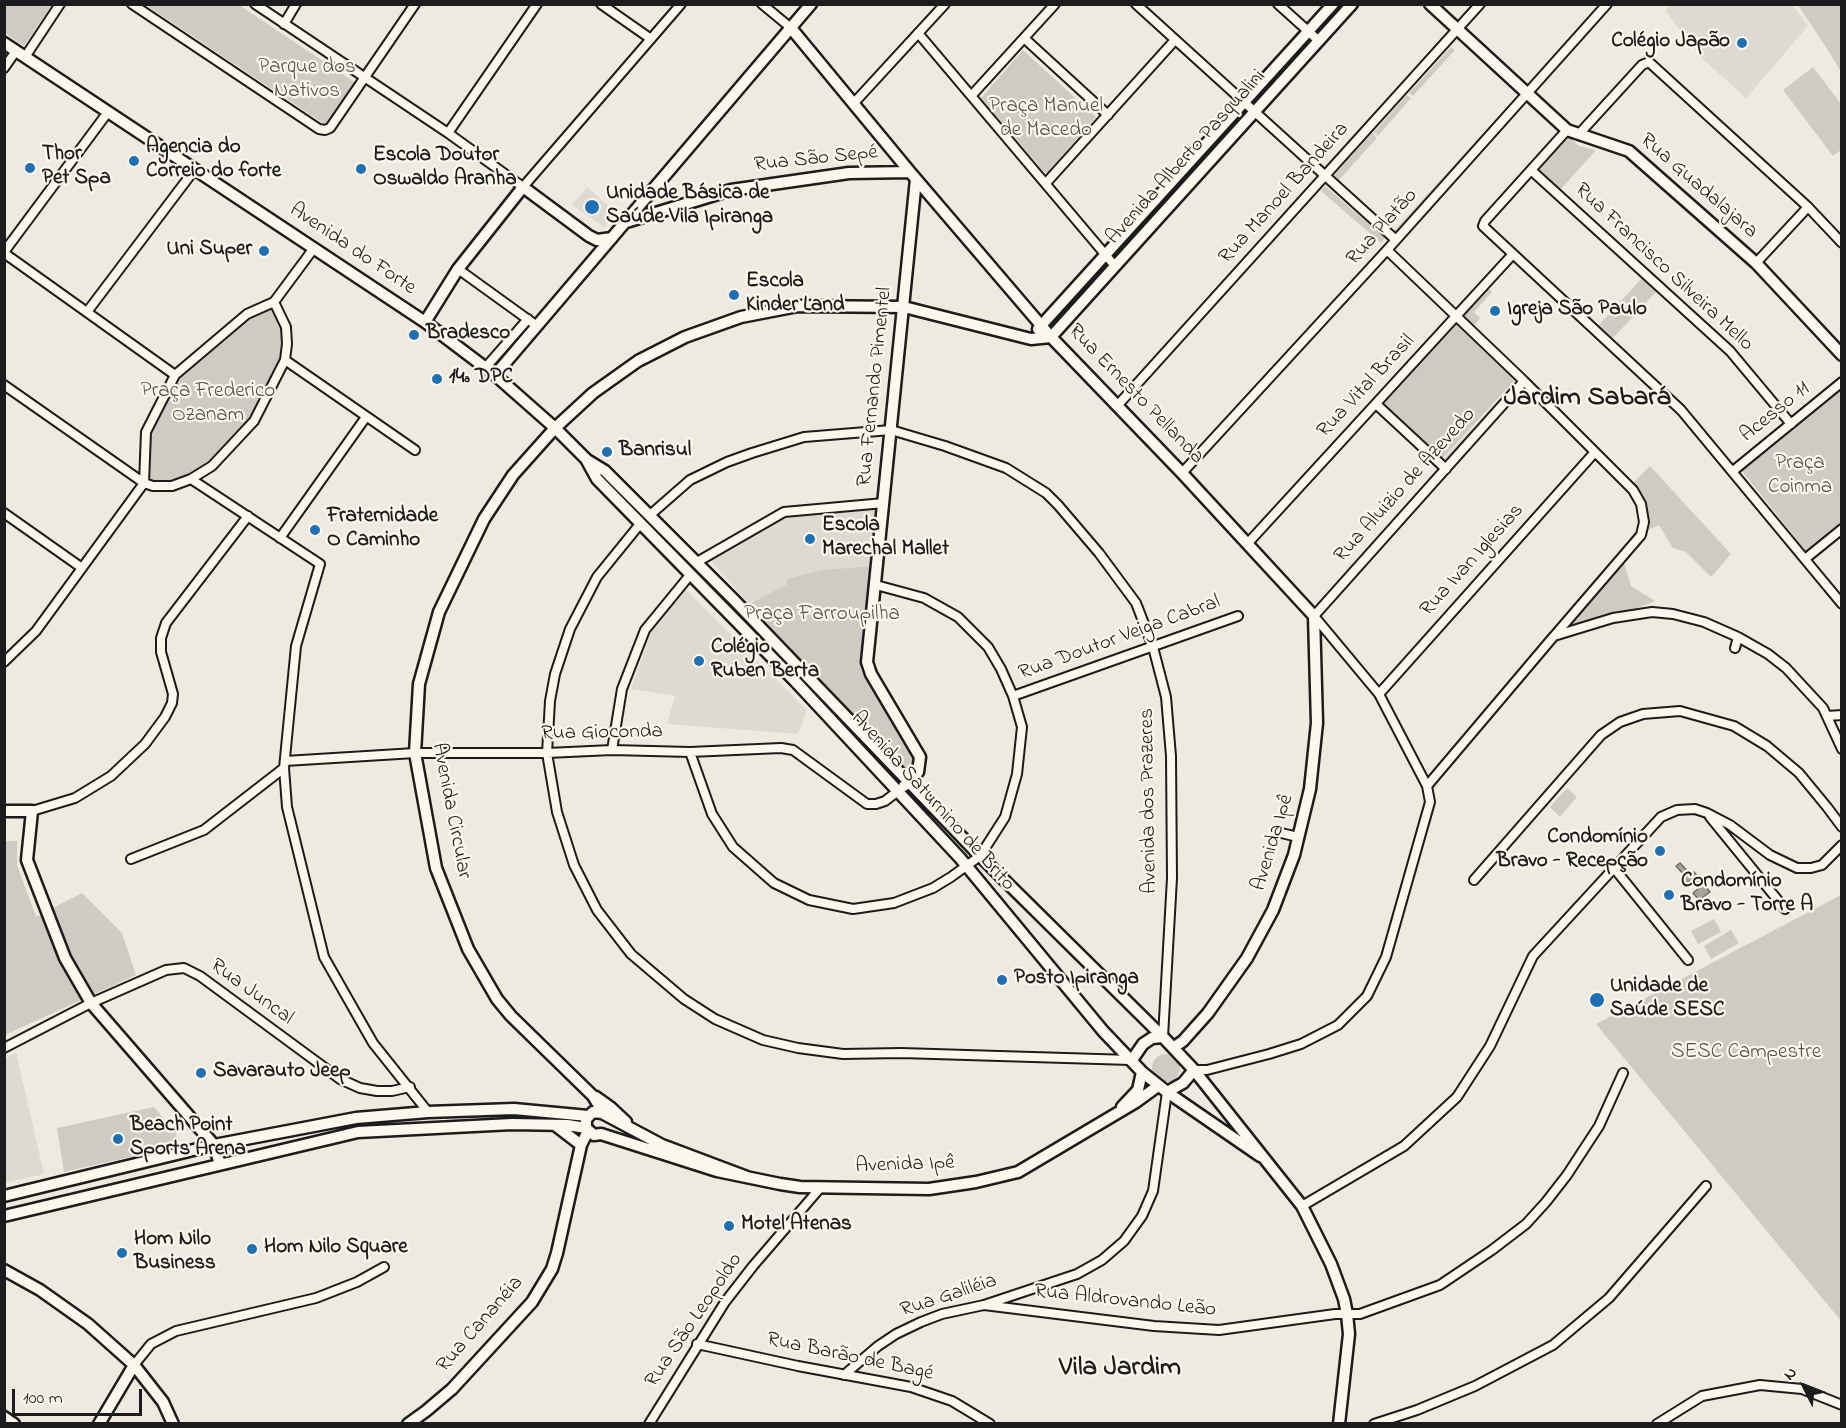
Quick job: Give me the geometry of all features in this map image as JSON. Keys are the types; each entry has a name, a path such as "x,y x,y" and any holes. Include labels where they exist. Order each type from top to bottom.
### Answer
{"main road":[{"path":"491,371 533,322 612,238 811,4"},
{"name":"Avenida Alberto Pasqualini","path":"1040,325 1333,4"},
{"name":"Avenida Alberto Pasqualini","path":"1051,337 1352,4"},
{"name":"Rua Guadalajara","path":"1430,4 1567,130 1629,151 1756,263 1842,355"},
{"name":"Rua Ernesto Pellanda","path":"791,28 1040,325 1182,472 1314,615"},
{"name":"Avenida do Forte","path":"4,43 425,322 491,371"},
{"name":"Rua São Sepé","path":"623,223 731,190 849,174 913,175"},
{"name":"Rua Fernando Pimentel","path":"898,791 918,772 920,757 868,669 867,662 904,307 913,175"},
{"path":"425,322 458,268 523,187 589,236 597,240 612,238"},
{"path":"589,236 597,250 596,256"},
{"name":"Avenida Circular","path":"605,1115 591,1094 511,1016 497,999 468,949 436,868 415,753 421,674 439,612 484,519 513,475 555,428 593,393 638,361 685,337 741,317 798,306 904,307 1031,339 1051,337"},
{"path":"1031,339 1040,325"},
{"name":"Avenida Saturnino de Brito","path":"491,371 586,459 605,471 650,515 980,856 1163,1036 1194,1070 1302,1206 1331,1264 1344,1299 1349,1334 1339,1424"},
{"name":"Avenida Saturnino de Brito","path":"586,459 597,479 795,681 967,867 1103,1031 1142,1072 1260,1156"},
{"path":"687,572 697,562"},
{"name":"Avenida Ipê","path":"1173,1048 1183,1041 1231,982 1263,932 1284,883 1310,789 1317,723 1314,615"},
{"path":"4,811 32,811 27,860 65,958 91,1003 214,1145 220,1164"},
{"path":"1132,1060 1143,1044 1152,1038 1163,1036"},
{"name":"Avenida Ipê","path":"601,1134 717,1171 780,1184 929,1189 976,1182 1018,1172 1069,1144 1136,1102 1163,1089 1183,1083 1194,1070"},
{"name":"Avenida Ipê","path":"1118,1112 1138,1090 1142,1072"},
{"path":"587,1130 585,1122 589,1115 591,1094 610,1107 633,1128"},
{"path":"4,1196 214,1145 356,1118 428,1112 514,1109 589,1115 597,1112 605,1115 609,1125 601,1134 594,1135 587,1130 554,1125 512,1124 358,1132 4,1216"},
{"name":"Avenida Ipê","path":"605,1115 662,1145 747,1177"},
{"path":"554,1125 581,1145"},
{"name":"Rua Cananéia","path":"408,1424 452,1389 532,1302 552,1269 581,1145 587,1130"},
{"path":"63,1182 67,1200"},
{"path":"4,1270 40,1290 88,1324 134,1365 163,1402 173,1424"},
{"path":"99,1424 134,1365"},
{"path":"4,1417 14,1424"}],"street":[{"path":"4,68 20,54 60,4"},
{"path":"132,4 319,129 325,130 330,128 415,4"},
{"path":"255,4 448,133 523,187 681,4"},
{"path":"284,24 296,4"},
{"path":"448,133 537,4"},
{"path":"601,4 651,39"},
{"path":"762,4 791,28"},
{"path":"853,104 945,4"},
{"path":"972,95 1055,4"},
{"path":"1136,4 1254,114 1396,240"},
{"path":"1278,4 1319,41"},
{"name":"Rua Manoel Bandeira","path":"1117,406 1480,4"},
{"name":"Rua Platão","path":"1182,472 1387,250 1607,4"},
{"path":"918,33 1115,266"},
{"path":"1024,38 1108,115"},
{"path":"1046,183 1175,40"},
{"path":"1579,135 1642,65 1647,62 1652,63 1808,207 1842,243"},
{"path":"108,112 4,252 176,375"},
{"path":"1567,130 1483,225 1682,410 1842,604"},
{"path":"87,312 195,169"},
{"name":"Rua Francisco Silveira Mello","path":"1531,170 1730,351 1791,424"},
{"path":"1756,263 1808,207"},
{"path":"4,662 36,631 144,483 146,432 176,375 247,314 274,303 314,248"},
{"path":"1387,250 1634,490 1643,513 1644,529 1641,535 1427,786"},
{"name":"Rua Vital Brasil","path":"1248,543 1513,254"},
{"path":"458,268 533,322"},
{"path":"4,385 144,483 162,487 172,486 191,479 212,466 254,421 285,360 286,327 274,303"},
{"path":"285,360 415,450"},
{"name":"Rua Aluizio de Azevedo","path":"1314,615 1524,381"},
{"name":"Acesso 11","path":"1733,471 1842,382"},
{"path":"1376,404 1446,469"},
{"path":"280,538 366,417"},
{"name":"Avenida dos Prazeres","path":"650,515 690,480 752,453 804,437 891,430 1006,468 1046,493 1059,505 1136,603 1153,647 1166,698 1171,756 1172,878 1163,1036"},
{"name":"Rua Ivan Iglesias","path":"1379,694 1595,452"},
{"path":"191,479 320,564 296,646 285,764 287,807 324,957 373,1043 428,1112"},
{"path":"697,562 784,512 884,503"},
{"path":"4,513 82,568"},
{"path":"32,811 75,798 111,776 130,760 157,729 172,703 172,687 161,652 161,638 166,623 248,516"},
{"path":"640,524 597,577 570,629 555,674 550,701 547,753 557,812 576,871 597,910 620,941 684,999 715,1019 763,1040 798,1048 843,1054 901,1053 1132,1060"},
{"path":"1805,559 1842,529"},
{"path":"612,750 622,689 645,630 687,572"},
{"path":"690,752 712,814 733,847 774,883 809,900 853,909 894,903 933,888 980,856 1005,817 1017,774 1022,726 1013,696 988,647 958,618 924,598 876,585"},
{"path":"1554,636 1613,618 1652,612 1693,618 1738,637 1768,654 1786,668 1815,699 1827,716 1842,749"},
{"name":"Rua Ernesto Pellanda","path":"1194,1070 1207,1070 1301,1044 1338,1025 1367,996 1386,957 1430,802 1427,786 1379,694 1314,615"},
{"name":"Rua Doutor Veiga Cabral","path":"1013,696 1238,616"},
{"path":"1735,648 1738,637"},
{"path":"1474,880 1602,735 1620,722 1643,714 1680,711 1734,726 1767,746 1799,773 1842,827"},
{"path":"1827,716 1842,715"},
{"name":"Rua Gioconda","path":"285,764 415,753 547,753 612,750 690,752 787,749 793,750 867,804 885,801 898,791"},
{"path":"131,859 204,830 285,764"},
{"path":"1302,1206 1404,1146 1457,1097 1490,1046 1533,956 1661,817 1686,809 1707,813 1730,825 1770,855 1797,868 1822,865 1842,845"},
{"path":"1707,813 1785,909"},
{"path":"1276,832 1298,837"},
{"path":"1614,868 1688,960"},
{"name":"Rua Juncal","path":"4,1048 91,1003 166,970 184,968 200,976 340,1079 360,1088 377,1091 392,1091 410,1087"},
{"name":"Rua Aldrovando Leão","path":"984,1305 1154,1326 1219,1330 1360,1314 1440,1285 1526,1224 1546,1202 1599,1126 1623,1073"},
{"name":"Rua Galiléia","path":"844,1375 878,1346 921,1322 942,1314 984,1305 1077,1274 1102,1260 1124,1241 1142,1216 1153,1191 1163,1089"},
{"path":"1374,1424 1417,1410 1475,1386 1553,1345 1609,1298 1706,1186"},
{"name":"Rua São Leopoldo","path":"649,1424 725,1302 821,1187"},
{"path":"134,1365 151,1344 176,1331 316,1298 357,1282 384,1267"},
{"name":"Rua Barão de Bagé","path":"697,1344 911,1387 952,1401 990,1424"},
{"path":"1656,1424 1702,1396 1760,1385 1802,1389 1842,1405"}],"shaded area":[{"name":"Colégio Japão","path":"1670,5 1793,5 1808,26 1746,98 1704,60 1665,11"},
{"name":"Unidade Básica de Saúde Vila Ipiranga","path":"587,187 616,213 604,227 572,205"},
{"name":"Escola Marechal Mallet","path":"878,509 872,566 821,570 787,579 788,583 749,604 709,559 780,518"},
{"name":"Colégio Ruben Berta","path":"685,589 807,710 798,734 667,724 675,696 631,689 651,633"},
{"path":"1680,863 1690,874 1694,872 1710,892 1699,900 1693,893 1700,887 1696,882 1687,883 1684,879 1686,877 1676,866"},
{"path":"16,1052 44,1174 5,1183 5,1059"}],"green space":[{"path":"4,5 52,5 24,46 5,33"},
{"name":"Parque dos Nativos","path":"146,5 239,5 356,83 327,126"},
{"path":"1798,5 1841,5 1841,72 1831,55"},
{"path":"1305,40 1311,45 1254,108 1247,102"},
{"path":"1451,47 1455,50 1413,96 1409,93"},
{"name":"Praça Manuel de Macedo","path":"1023,50 1096,117 1046,174 981,98"},
{"path":"1813,67 1841,104 1841,150 1833,156 1783,90"},
{"path":"1407,95 1411,98 1378,136 1374,132"},
{"path":"1388,97 1391,99 1325,173 1324,167"},
{"path":"1509,105 1511,107 1395,234 1393,232"},
{"path":"1241,111 1247,117 1116,263 1108,255"},
{"path":"1372,133 1377,138 1339,180 1334,175"},
{"path":"1567,135 1579,146 1596,150 1560,190 1537,169"},
{"path":"1325,186 1385,238 1381,243 1321,191"},
{"path":"1103,261 1108,269 1051,334 1043,325"},
{"path":"1642,278 1657,291 1613,338 1599,325"},
{"path":"1488,288 1492,292 1474,312 1480,318 1472,329 1460,319"},
{"name":"Praça Frederico Ozanam","path":"272,307 284,328 281,358 250,420 209,465 169,483 146,481 145,431 177,378 247,317"},
{"path":"1456,319 1516,379 1442,459 1383,403 1380,405 1377,403 1453,322 1456,323"},
{"path":"1517,380 1519,383 1447,464 1443,460"},
{"name":"Praça Coinma","path":"1841,390 1841,523 1807,552 1742,471"},
{"path":"1650,466 1731,554 1711,577 1686,552 1673,548 1659,525 1648,530 1632,484"},
{"path":"1623,560 1631,586 1655,601 1564,629"},
{"name":"Praça Farroupilha","path":"872,566 861,670 916,758 913,768 905,769 749,604 787,584 787,579 821,570"},
{"path":"1567,788 1577,797 1560,817 1550,807"},
{"path":"5,841 17,841 17,865 36,917 82,893 122,933 136,975 5,1035"},
{"name":"SESC Campestre","path":"1841,895 1841,1321 1596,1024"},
{"path":"1714,919 1721,932 1698,944 1691,931"},
{"path":"1731,930 1739,943 1711,959 1704,946"},
{"path":"1166,1054 1176,1058 1180,1068 1176,1078 1166,1082 1156,1078 1152,1068 1156,1058"},
{"name":"Beach Point Sports Arena","path":"154,1107 176,1133 179,1146 64,1172 57,1128"}],"place":[{"name":"Colégio Japão","path":"1742,43"},
{"name":"Agencia do Correio do forte","path":"134,161"},
{"name":"Thor Pet Spa","path":"30,168"},
{"name":"Escola Doutor Oswaldo Aranha","path":"361,169"},
{"name":"Unidade Básica de Saúde Vila Ipiranga","path":"592,207"},
{"name":"Uni Super","path":"264,251"},
{"name":"Escola Kinder Land","path":"734,295"},
{"name":"Igreja São Paulo","path":"1495,311"},
{"name":"Bradesco","path":"414,335"},
{"name":"14ª DPC","path":"437,379"},
{"name":"Banrisul","path":"607,452"},
{"name":"Fraternidade O Caminho","path":"315,530"},
{"name":"Escola Marechal Mallet","path":"810,539"},
{"name":"Colégio Ruben Berta","path":"699,661"},
{"name":"Condomínio Bravo - Recepção","path":"1660,851"},
{"name":"Condomínio Bravo - Torre A","path":"1669,895"},
{"name":"Posto Ipiranga","path":"1002,980"},
{"name":"Unidade de Saúde SESC","path":"1597,1000"},
{"name":"Savarauto Jeep","path":"201,1073"},
{"name":"Beach Point Sports Arena","path":"118,1139"},
{"name":"Motel Atenas","path":"729,1226"},
{"name":"Hom Nilo Square","path":"252,1249"},
{"name":"Hom Nilo Business","path":"122,1253"}],"district":[{"name":"Jardim Sabará","path":"1587,400"},
{"name":"Vila Jardim","path":"1120,1370"}]}
